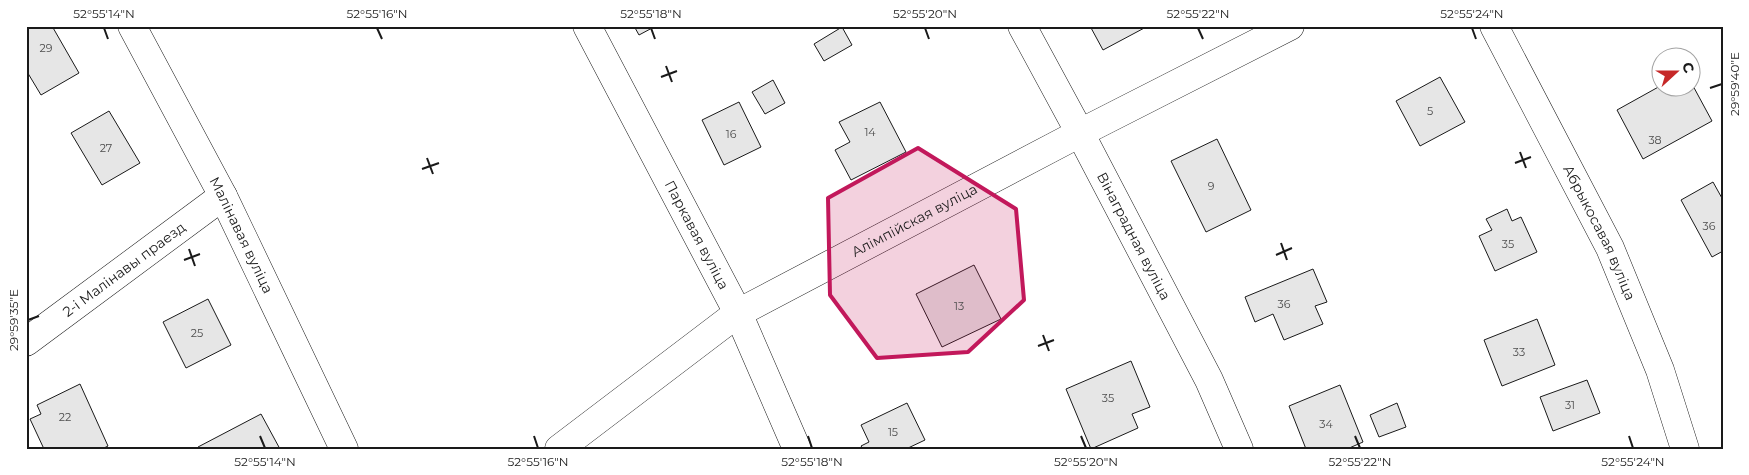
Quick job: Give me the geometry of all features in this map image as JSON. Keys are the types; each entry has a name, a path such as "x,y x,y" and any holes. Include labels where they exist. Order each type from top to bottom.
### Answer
{"street":[{"name":"Малінавая вуліца","path":"132,26 223,196 344,449"},
{"name":"Паркавая вуліца","path":"587,26 738,313 797,449"},
{"name":"Вінаградная вуліца","path":"1022,26 1209,380 1239,449"},
{"name":"Алімпійская вуліца","path":"559,449 738,313 1080,133 1290,26"},
{"name":"Абрыкосавая вуліца","path":"1494,26 1610,248 1660,370 1685,449"},
{"name":"2-і Малінавы праезд","path":"26,342 223,196"}],"highlighted area":[{"path":"918,148 1016,209 1024,300 968,352 877,358 830,295 828,198"}],"building":[{"path":"26,26 52,26 79,73 41,95 26,70"},
{"path":"634,26 654,26 654,27 639,35"},
{"path":"1090,26 1148,26 1103,50"},
{"path":"842,27 852,45 824,61 814,44"},
{"path":"1440,77 1465,122 1420,146 1396,101"},
{"path":"773,80 785,103 765,114 752,92"},
{"path":"1652,91 1652,98 1700,98 1712,121 1643,159 1617,110"},
{"path":"739,102 761,147 724,165 702,120"},
{"path":"880,102 906,152 851,180 835,150 850,142 839,122"},
{"path":"109,111 140,163 102,185 71,133"},
{"path":"1217,139 1251,210 1206,232 1171,161"},
{"path":"1713,182 1723,200 1723,251 1712,257 1681,200"},
{"path":"1507,209 1512,221 1521,217 1537,252 1495,271 1479,236 1492,230 1486,219"},
{"path":"974,265 1001,319 942,347 916,294"},
{"path":"1313,269 1327,302 1315,306 1323,324 1284,340 1273,314 1255,322 1245,297"},
{"path":"208,299 231,345 186,368 163,322"},
{"path":"1537,319 1555,365 1502,386 1484,340"},
{"path":"1131,361 1150,407 1132,414 1138,428 1091,449 1066,389"},
{"path":"1587,380 1600,413 1553,431 1540,397"},
{"path":"80,384 108,446 102,449 44,449 30,419 41,414 37,405"},
{"path":"1340,385 1363,442 1347,449 1306,449 1289,406"},
{"path":"907,403 925,440 906,449 863,449 861,446 869,442 861,425"},
{"path":"1397,403 1406,427 1379,437 1370,415"},
{"path":"261,414 280,449 199,449 198,447"}]}
